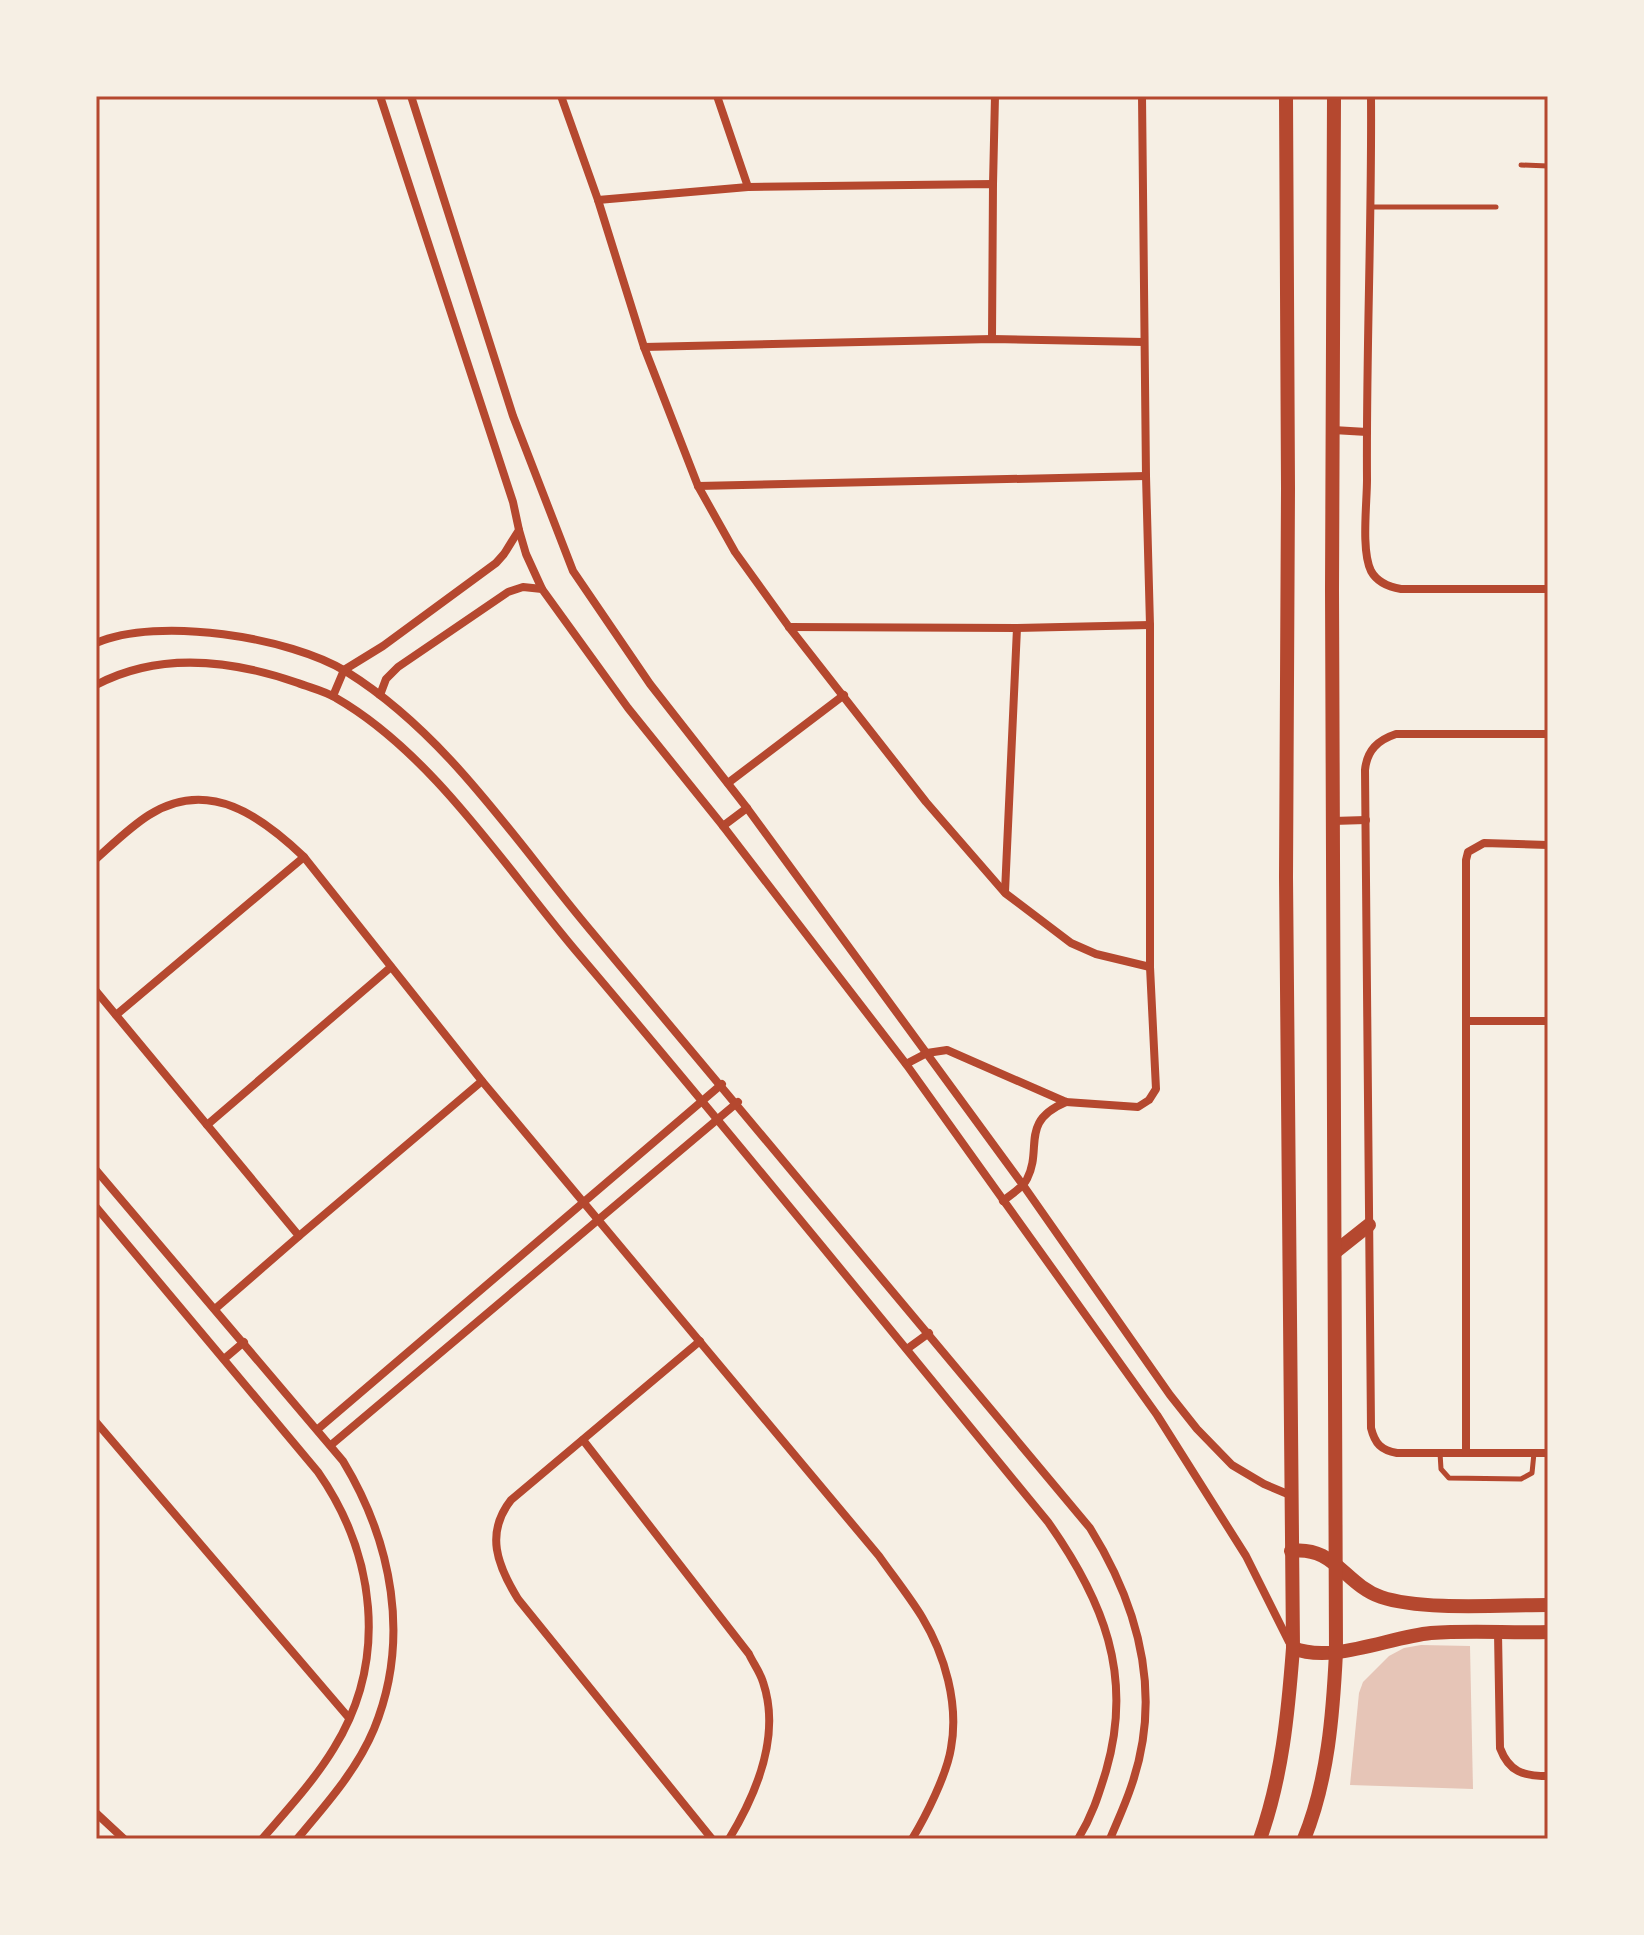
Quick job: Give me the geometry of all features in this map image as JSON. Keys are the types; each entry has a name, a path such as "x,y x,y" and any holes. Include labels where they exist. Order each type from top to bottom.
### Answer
{"street":[{"path":"380,96 513,502 526,554 542,589 628,708 906,1064 1157,1415 1246,1556 1293,1648 1314,1654 1409,1636 1548,1632"},
{"path":"411,96 513,416 573,571 650,684 747,808 1023,1185 1170,1395 1232,1465 1290,1495"},
{"path":"561,96 598,200 644,347 698,486 735,552 789,627 926,802 1005,893 1071,943 1096,954 1150,967"},
{"path":"717,96 748,187"},
{"path":"992,339 995,96"},
{"path":"906,1064 937,1050 957,1053 1066,1102 1138,1107 1153,1096 1156,1089 1150,967 1150,625 1142,96"},
{"path":"1260,1839 1278,1778 1285,1740 1293,1648 1286,96"},
{"path":"1304,1839 1322,1778 1330,1732 1336,1652 1334,96"},
{"path":"1371,96 1367,432 1368,557 1372,573 1380,581 1401,589 1548,589"},
{"path":"598,200 748,187 993,184"},
{"path":"644,347 992,339 1144,342"},
{"path":"1333,430 1367,432"},
{"path":"698,486 1146,476"},
{"path":"333,696 344,670 383,646 496,563 519,530"},
{"path":"380,695 386,679 398,667 508,592 523,587 542,589"},
{"path":"789,627 1150,625"},
{"path":"1005,893 1017,628"},
{"path":"96,643 131,633 202,632 246,638 299,651 344,670 380,695 437,747 490,806 1090,1528 1107,1556 1123,1590 1146,1669 1140,1752 1132,1786 1110,1839"},
{"path":"96,685 109,678 161,663 199,661 285,679 333,696 366,717 401,746 433,780 703,1100 1048,1522 1073,1558 1092,1594 1107,1633 1115,1667 1117,1707 1112,1750 1094,1813 1078,1839"},
{"path":"728,783 844,695"},
{"path":"1548,734 1408,733 1385,737 1376,744 1366,760 1371,1428 1374,1441 1384,1450 1397,1453 1548,1453"},
{"path":"96,859 147,816 164,807 199,800 224,803 251,813 276,830 304,857 482,1081 879,1556 923,1618 944,1662 953,1705 951,1749 926,1817 912,1839"},
{"path":"723,826 747,808"},
{"path":"1333,821 1366,820"},
{"path":"1466,1453 1466,860 1468,852 1484,843 1548,845"},
{"path":"116,1015 304,857"},
{"path":"207,1125 391,967"},
{"path":"96,991 299,1236"},
{"path":"1466,1021 1548,1021"},
{"path":"215,1309 482,1081"},
{"path":"318,1429 722,1084"},
{"path":"331,1445 738,1102"},
{"path":"1003,1201 1023,1185 1029,1175 1038,1125 1055,1107 1066,1102"},
{"path":"96,1170 331,1445 356,1483 382,1547 392,1591 393,1652 389,1679 374,1731 342,1785 297,1839"},
{"path":"96,1207 318,1472 346,1517 359,1555 367,1587 369,1624 361,1686 335,1747 262,1839"},
{"path":"1335,1252 1369,1225"},
{"path":"907,1349 929,1333"},
{"path":"700,1341 511,1500 500,1513 496,1543 506,1579 518,1599 712,1839"},
{"path":"224,1359 244,1342"},
{"path":"96,1422 349,1718"},
{"path":"583,1440 749,1654 763,1681 770,1712 768,1741 759,1779 729,1839"},
{"path":"1291,1551 1316,1552 1335,1562 1361,1587 1395,1601 1548,1605"},
{"path":"1498,1633 1500,1748 1506,1763 1520,1774 1548,1776"},
{"path":"96,1813 124,1839"}],"lane":[{"path":"1521,165 1548,166"},
{"path":"1371,207 1496,207"},
{"path":"1440,1452 1441,1469 1449,1478 1508,1479 1525,1478 1532,1473 1534,1453"}],"building":[{"path":"1421,1645 1470,1646 1473,1789 1350,1785 1359,1693 1363,1682 1389,1656 1404,1648"}]}
